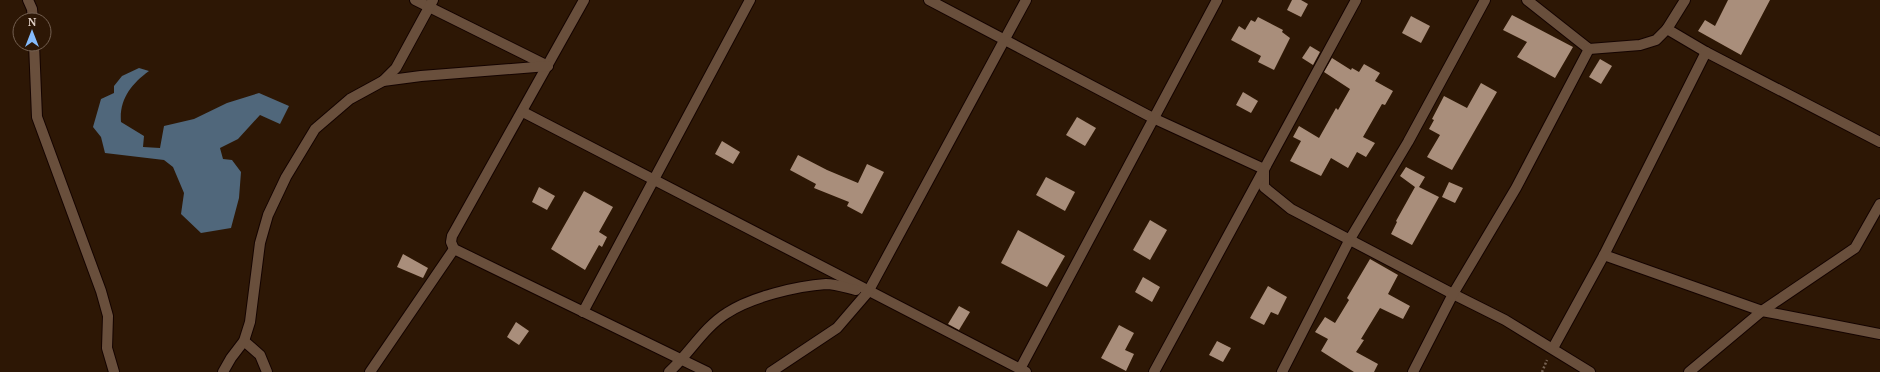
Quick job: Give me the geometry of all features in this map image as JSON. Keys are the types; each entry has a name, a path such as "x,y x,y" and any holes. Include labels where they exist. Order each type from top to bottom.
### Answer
{"street":[{"path":"28,0 32,12"},
{"path":"415,0 431,3 548,66"},
{"path":"584,0 523,112 452,236 451,242 454,249 707,372"},
{"path":"583,312 750,0"},
{"path":"929,0 1153,118 1264,169"},
{"path":"771,372 837,328 868,292 1026,0"},
{"path":"523,112 868,292 1023,370 1153,118 1217,0"},
{"path":"1154,372 1356,0"},
{"path":"1282,372 1350,239 1408,142 1485,0"},
{"path":"1527,0 1589,49 1640,45 1656,40 1667,29 1685,0"},
{"path":"223,372 231,358 244,341 250,322 260,243 268,215 286,176 315,129 350,99 383,81 396,68 431,3"},
{"path":"1667,29 1706,52 1880,142"},
{"path":"1413,372 1452,294 1516,188 1589,49"},
{"path":"34,52 37,117 101,291 108,316 106,348 114,372"},
{"path":"1553,348 1604,255 1706,52"},
{"path":"383,81 420,76 548,66"},
{"path":"1264,169 1264,187 1291,209 1452,294 1505,320 1590,372"},
{"path":"1689,372 1762,311 1855,248 1880,204"},
{"path":"370,372 454,249"},
{"path":"1604,255 1762,311 1880,334"},
{"path":"669,372 682,360 706,331 726,313 747,303 788,291 827,284 868,292"},
{"path":"244,341 260,356 267,372"}],"water":[{"path":"139,68 149,71 137,81 124,100 121,122 144,136 143,147 160,148 164,126 194,119 227,103 259,93 289,106 280,124 260,115 238,139 220,148 223,159 232,160 241,172 239,198 231,228 201,233 181,214 184,193 173,167 164,160 105,153 101,137 93,127 101,99 114,93 114,86 122,76"}],"building":[{"path":"1292,0 1301,0 1308,4 1301,17 1287,10"},
{"path":"1728,0 1770,0 1741,55 1698,31 1705,20 1715,26"},
{"path":"1512,15 1573,47 1555,78 1517,57 1527,42 1503,30"},
{"path":"1411,16 1430,26 1421,43 1402,33"},
{"path":"1258,17 1283,30 1282,32 1290,38 1274,70 1258,62 1261,56 1231,40 1239,26 1245,30 1251,20 1255,22"},
{"path":"1310,46 1320,52 1313,65 1302,58"},
{"path":"1332,58 1351,70 1352,68 1359,72 1364,64 1380,73 1375,81 1393,91 1385,105 1382,104 1363,137 1375,143 1366,157 1357,152 1348,168 1331,158 1321,176 1290,161 1301,141 1293,137 1299,126 1319,138 1336,108 1338,110 1350,89 1324,72"},
{"path":"1600,59 1612,66 1601,84 1589,77"},
{"path":"1481,83 1497,92 1452,170 1427,157 1440,135 1429,129 1434,120 1432,119 1444,96 1467,108"},
{"path":"1243,92 1258,101 1251,113 1236,105"},
{"path":"1077,117 1096,128 1085,146 1066,135"},
{"path":"722,141 740,152 733,164 715,154"},
{"path":"798,155 827,170 858,183 867,164 884,172 862,214 847,206 849,202 814,188 816,184 790,170"},
{"path":"1406,167 1425,177 1419,187 1439,197 1412,245 1391,234 1397,222 1396,221 1415,187 1400,176"},
{"path":"1046,177 1075,192 1065,211 1036,195"},
{"path":"1449,182 1463,188 1455,203 1442,197"},
{"path":"539,187 555,196 547,210 532,202"},
{"path":"584,191 613,207 599,232 607,237 602,247 599,245 585,270 551,249"},
{"path":"1150,220 1167,230 1150,260 1133,250"},
{"path":"1018,230 1065,256 1047,287 1001,263"},
{"path":"403,254 428,268 423,278 397,267"},
{"path":"1370,259 1398,275 1388,294 1410,306 1403,319 1380,308 1361,339 1364,340 1356,352 1378,364 1374,372 1354,372 1321,351 1328,339 1315,332 1325,317 1335,323 1349,300 1347,298"},
{"path":"1143,277 1160,287 1152,302 1135,292"},
{"path":"1268,286 1287,297 1278,315 1271,312 1264,325 1250,318"},
{"path":"959,306 970,312 959,330 948,324"},
{"path":"516,322 529,331 519,345 507,337"},
{"path":"1119,325 1134,333 1125,350 1134,354 1126,371 1101,358"},
{"path":"1217,341 1231,348 1223,362 1209,355"}]}
